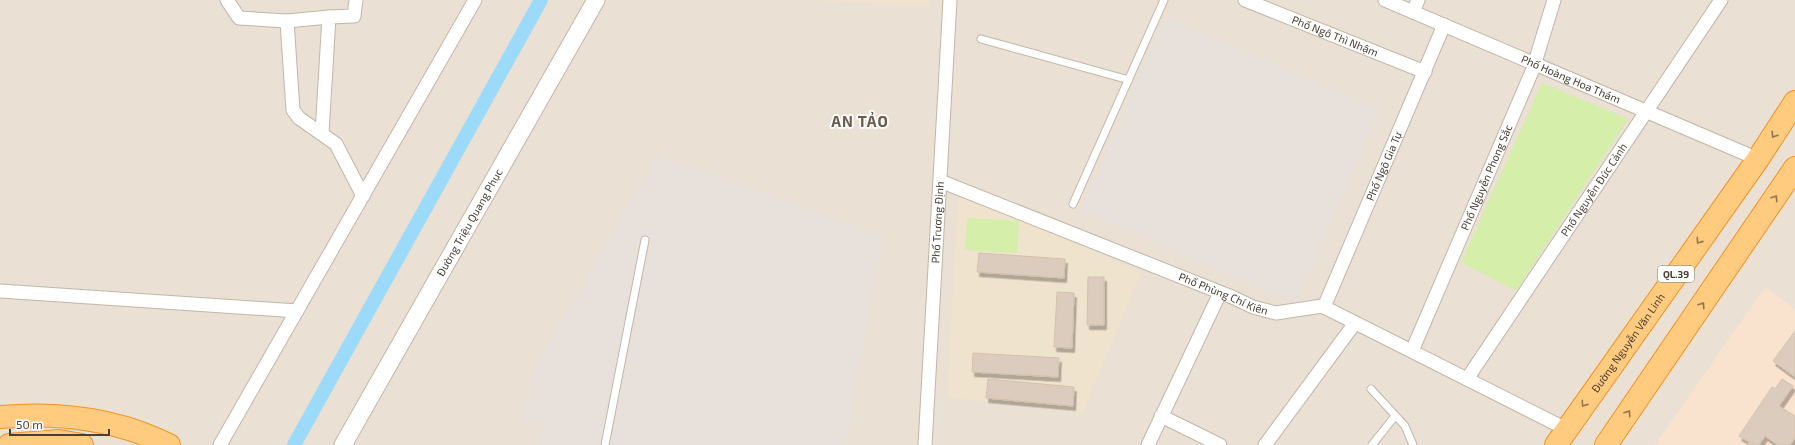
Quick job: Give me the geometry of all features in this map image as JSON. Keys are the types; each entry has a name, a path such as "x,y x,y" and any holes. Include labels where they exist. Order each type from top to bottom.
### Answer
{"highway":[{"name":"Đường Nguyễn Văn Linh","path":"1561,437 1758,159 1795,102"},
{"path":"1606,445 1795,168"},
{"path":"0,417 32,415 62,416 118,426 169,445"},
{"path":"9,445 59,441 82,445"}],"street":[{"path":"227,0 239,18 287,21 354,16 356,0"},
{"path":"220,445 475,0"},
{"name":"Đường Triệu Quang Phục","path":"343,445 596,0"},
{"name":"Phố Trương Định","path":"926,445 950,0"},
{"name":"Phố Ngô Thì Nhậm","path":"1245,0 1425,72"},
{"name":"Phố Hoàng Hoa Thám","path":"1385,0 1416,6 1444,25 1758,159"},
{"name":"Phố Nguyễn Phong Sắc","path":"1412,351 1535,64 1554,0"},
{"name":"Phố Nguyễn Đức Cảnh","path":"1467,379 1721,0"},
{"path":"322,133 329,17"},
{"path":"287,21 293,110 299,118 332,140 341,150 363,196"},
{"name":"Phố Ngô Gia Tự","path":"1324,308 1444,25"},
{"name":"Phố Phùng Chí Kiên","path":"940,181 1253,307 1276,313 1322,306 1467,379 1561,437"},
{"path":"0,291 297,311"},
{"path":"1148,445 1220,293"},
{"path":"1265,445 1355,323"},
{"path":"1162,416 1220,445"}],"lane":[{"path":"1073,204 1164,0"},
{"path":"981,39 1129,80"},
{"path":"605,445 645,240"},
{"path":"1371,389 1405,426 1413,445"},
{"path":"1372,445 1395,416"}],"shaded area":[{"path":"0,0 1795,0 1795,445 0,445"},
{"path":"802,0 930,0 930,5"},
{"path":"1164,16 1380,110 1295,304 1081,210"},
{"path":"656,155 883,235 846,445 539,445 543,425 521,418 535,368"},
{"path":"958,199 974,199 1141,273 1082,414 947,397"},
{"path":"1765,287 1795,309 1795,445 1655,445"}],"green space":[{"path":"1542,83 1628,119 1516,291 1461,262"},
{"path":"967,218 1019,221 1017,253 965,250"}],"building":[{"path":"979,253 1065,259 1064,278 977,272"},
{"path":"1088,277 1104,277 1104,325 1087,325"},
{"path":"1057,292 1074,293 1072,348 1054,347"},
{"path":"1795,331 1795,377 1773,361"},
{"path":"973,353 1059,358 1058,377 972,372"},
{"path":"988,379 1074,387 1073,406 986,398"},
{"path":"1782,379 1793,386 1779,406 1795,416 1795,438 1790,445 1778,445 1765,436 1759,445 1747,445 1749,442 1739,436 1772,387 1775,389"}],"waterway":[{"path":"294,445 541,0"}],"district":[{"name":"AN TẢO","path":"860,122"}]}
